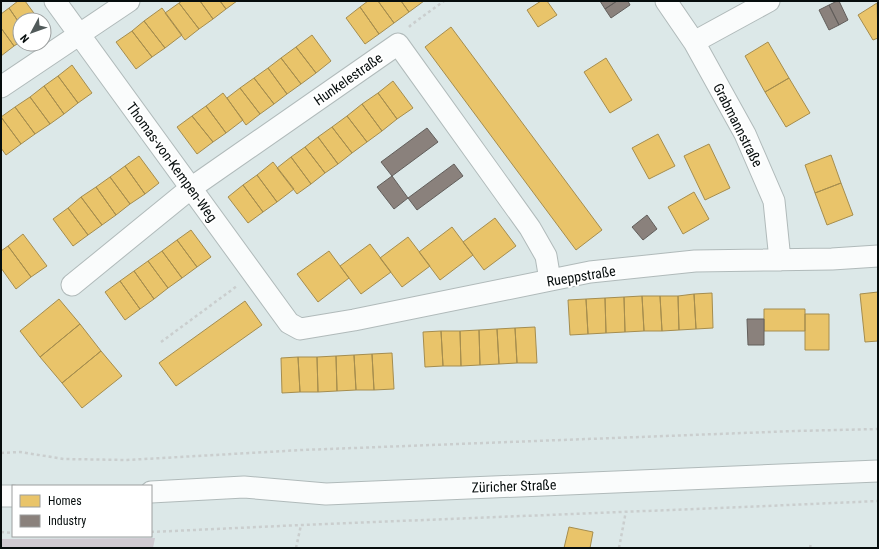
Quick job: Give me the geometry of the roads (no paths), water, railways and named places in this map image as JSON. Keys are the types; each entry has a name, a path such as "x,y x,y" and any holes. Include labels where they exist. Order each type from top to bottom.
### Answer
{"street":[{"name":"Thomas-von-Kempen-Weg","path":"55,1 289,323"},
{"path":"1,87 129,1"},
{"name":"Grabmannstraße","path":"666,1 694,42 745,134 774,201 780,260"},
{"path":"694,42 769,1"},
{"name":"Hunkelestraße","path":"72,285 191,188 398,44 530,228 546,256 550,280"},
{"name":"Rueppstraße","path":"289,323 300,329 354,320 590,272 695,261 832,259 878,256"},
{"name":"Züricher Straße","path":"152,492 244,487 326,494 878,471"},
{"path":"1,496 12,496"}]}
